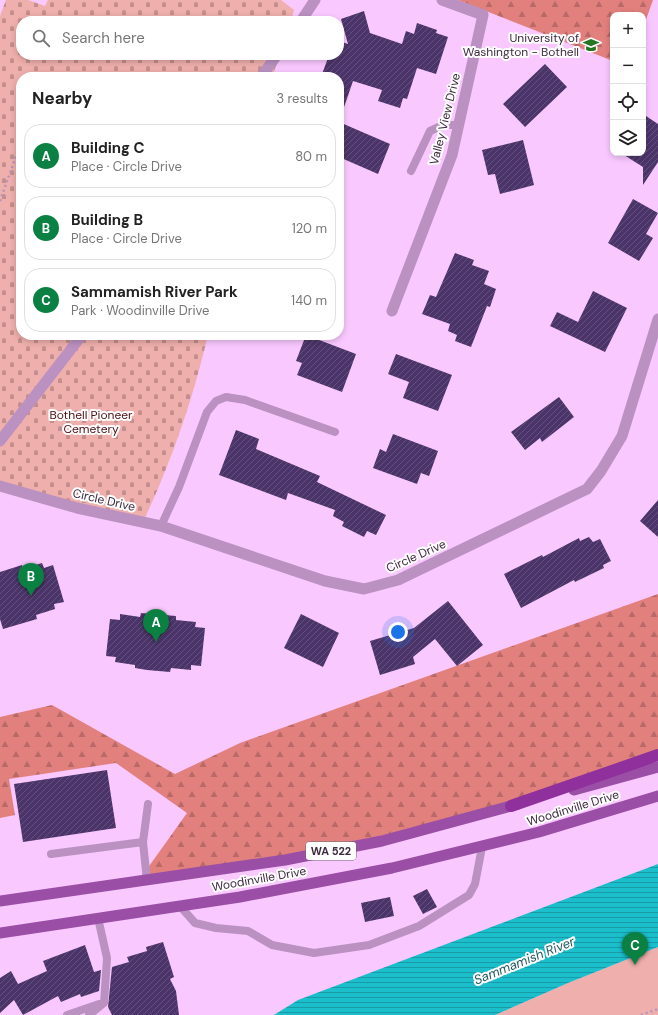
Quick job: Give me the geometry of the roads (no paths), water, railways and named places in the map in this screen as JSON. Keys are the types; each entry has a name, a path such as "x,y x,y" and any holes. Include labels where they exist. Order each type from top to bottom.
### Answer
{"highway":[{"path":"512,806 658,755"}],"main road":[{"name":"Woodinville Drive","path":"0,901 285,860 382,841 658,767"},
{"name":"Woodinville Drive","path":"0,932 240,897 384,870 539,832 658,796"}],"street":[{"path":"304,16 315,0"},
{"name":"Valley View Drive","path":"392,311 452,155 483,15 442,0"},
{"path":"265,72 273,60"},
{"name":"Circle Drive","path":"0,486 77,508 161,526 325,581 364,589 398,580 587,489 601,471 622,436 658,319"},
{"path":"0,441 78,340"}],"lane":[{"path":"411,171 430,131 443,125 459,125"},
{"path":"161,526 179,487 207,412 216,401 226,398 245,400 335,432"},
{"path":"147,881 143,842 148,804"},
{"path":"51,854 143,842"},
{"path":"180,906 195,923 216,928 248,931 272,944 314,953 369,945 419,926 469,895 475,884 482,847"},
{"path":"89,1015 104,1003 107,958 98,918"},
{"path":"67,1015 104,1003"}],"water":[{"name":"Sammamish River","path":"658,864 658,947 568,983 495,1015 274,1015 298,1000"}],"place":[{"name":"University of Washington - Bothell","path":"591,45"},
{"name":"Building B","path":"31,596"},
{"name":"Building C","path":"156,642"},
{"name":"Sammamish River Park","path":"635,965"}],"park label":[{"name":"Bothell Pioneer Cemetery","path":"91,422"}]}
